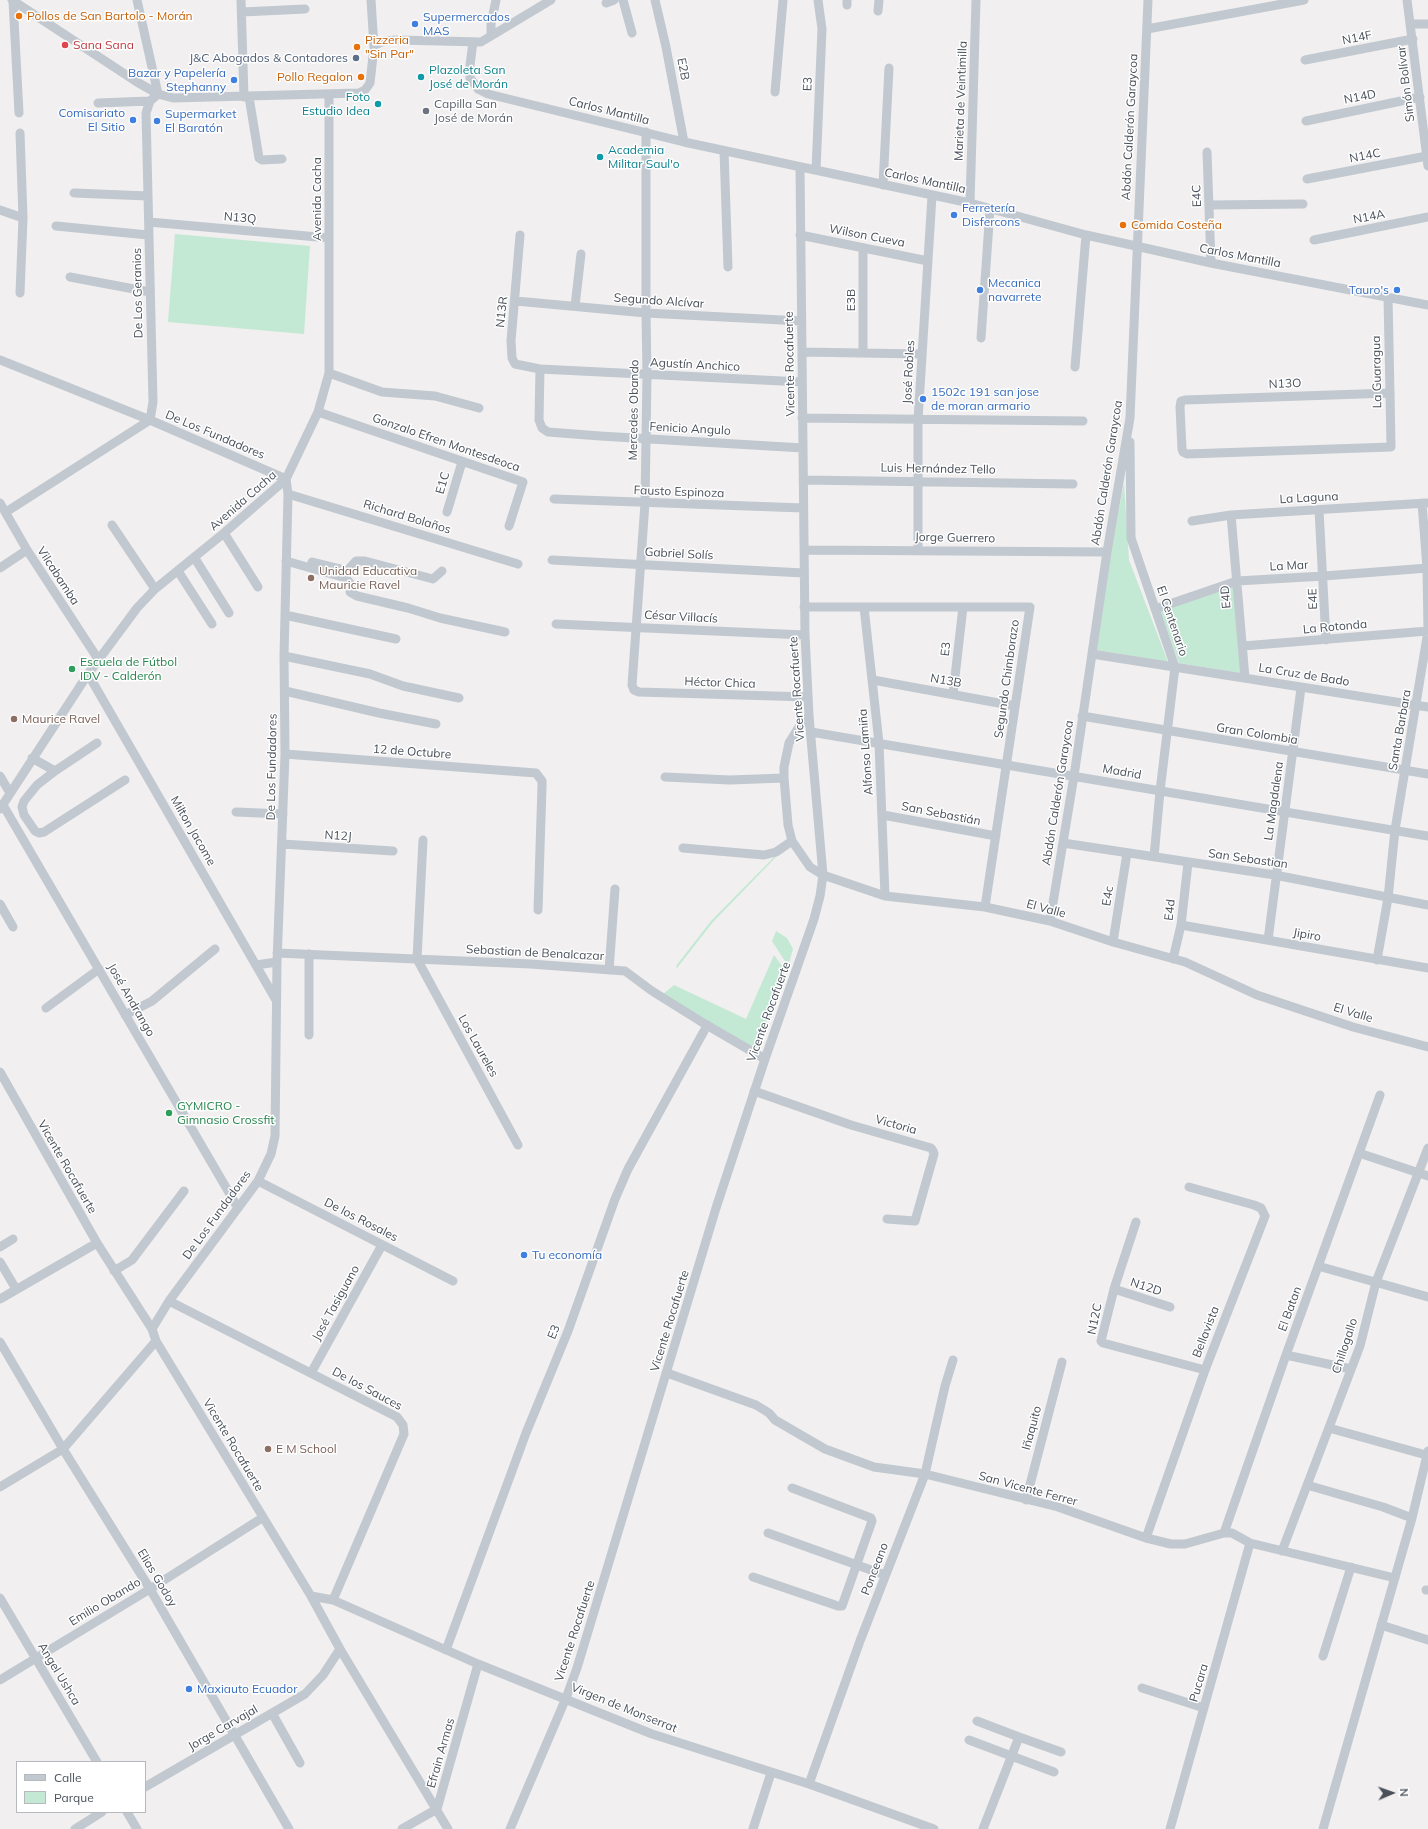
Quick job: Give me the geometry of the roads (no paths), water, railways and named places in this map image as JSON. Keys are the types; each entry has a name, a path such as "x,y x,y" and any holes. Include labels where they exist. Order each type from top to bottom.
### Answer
{"street":[{"path":"13,0 116,69 158,94 173,98 358,93 365,90 370,83 374,47 371,0"},
{"path":"13,0 19,113"},
{"path":"137,0 158,94"},
{"path":"242,0 246,97 258,158 262,160 282,159"},
{"path":"492,35 490,24 496,0"},
{"path":"374,47 378,43 384,41 397,40 481,42 551,0"},
{"path":"623,0 632,33"},
{"name":"E2B","path":"655,0 666,46 684,142"},
{"path":"775,92 783,0"},
{"name":"E3","path":"816,170 822,29 818,0"},
{"path":"878,11 879,0"},
{"name":"Marieta de Veintimilla","path":"970,203 976,0"},
{"name":"Abdón Calderón Garaycoa","path":"1050,922 1074,776 1107,552 1130,418 1136,246 1148,0"},
{"path":"1147,29 1304,0"},
{"name":"Simón Bolívar","path":"1407,0 1427,161"},
{"path":"242,12 305,9"},
{"path":"1411,24 1428,24"},
{"name":"N14F","path":"1305,60 1413,39"},
{"name":"Carlos Mantilla","path":"473,42 470,78 478,89 488,94 684,142 970,203 1086,235 1211,263 1428,305"},
{"path":"883,185 889,68"},
{"path":"98,103 150,101 158,94"},
{"name":"Avenida Cacha","path":"1,807 98,659 137,608 155,589 224,533 286,479 318,412 330,373 329,94"},
{"name":"N14D","path":"1306,120 1420,97"},
{"name":"De Los Geranios","path":"150,101 146,113 153,402 150,420"},
{"name":"Mercedes Obando","path":"633,688 631,679 645,503 647,375 646,132"},
{"path":"20,133 23,218 20,293"},
{"path":"724,151 728,267"},
{"name":"E4C","path":"1207,152 1211,263"},
{"name":"N14C","path":"1306,179 1427,161"},
{"name":"Vicente Rocafuerte","path":"510,1829 566,1698 577,1668 716,1208 754,1091 814,919 824,875 809,716 804,607 800,167"},
{"path":"74,192 148,196"},
{"name":"José Robles","path":"918,550 918,420 932,196"},
{"path":"1209,205 1303,204"},
{"path":"981,338 990,209"},
{"path":"0,210 23,218"},
{"name":"N14A","path":"1314,240 1428,217"},
{"name":"N13Q","path":"149,222 329,238"},
{"path":"56,226 148,235"},
{"name":"N13R","path":"520,235 516,301 511,341 513,361 518,366 540,369"},
{"name":"Wilson Cueva","path":"800,235 928,261"},
{"path":"1075,368 1086,235"},
{"name":"E3B","path":"863,248 863,352"},
{"path":"575,306 581,254"},
{"path":"70,277 150,292"},
{"name":"La Guaragua","path":"1183,452 1187,454 1391,447 1388,297"},
{"name":"Segundo Alcívar","path":"516,301 646,313 801,321"},
{"path":"802,352 922,354"},
{"name":"De Los Fundadores","path":"0,360 150,420 286,479 288,494 284,656 285,754 277,958 275,1136 271,1154 258,1181 170,1301 152,1329"},
{"name":"Agustín Anchico","path":"540,369 802,382"},
{"name":"Fenicio Angulo","path":"540,369 539,420 543,430 558,433 803,448"},
{"path":"330,373 382,392 435,396 479,408"},
{"name":"N13O","path":"1183,452 1181,402 1185,400 1390,393"},
{"name":"Gonzalo Efren Montesdeoca","path":"318,412 522,482 509,526"},
{"path":"802,418 1084,421"},
{"name":"El Centenario","path":"1130,418 1131,538 1176,667 1169,732 1160,791 1154,857"},
{"path":"6,512 150,420"},
{"name":"E1C","path":"447,512 462,462"},
{"name":"Luis Hernández Tello","path":"803,480 1073,484"},
{"name":"Richard Bolaños","path":"288,494 518,564"},
{"name":"Fausto Espinoza","path":"554,499 803,508"},
{"name":"La Laguna","path":"1192,521 1231,515 1425,503"},
{"name":"Santa Barbara","path":"1376,960 1388,898 1395,830 1417,705 1428,631 1428,568 1425,503"},
{"name":"Vilcabamba","path":"0,504 27,550 98,659"},
{"name":"E4E","path":"1319,510 1324,576 1326,640"},
{"name":"E4D","path":"1231,515 1245,678"},
{"path":"112,524 155,589"},
{"path":"224,533 258,587"},
{"path":"0,568 27,550"},
{"name":"Jorge Guerrero","path":"804,550 1107,552"},
{"path":"194,557 229,613"},
{"path":"286,558 345,570 349,569 356,561 364,561 431,579 436,578 442,570"},
{"path":"286,558 346,578 350,583 350,592 357,596 408,608 440,618 505,632"},
{"name":"Gabriel Solís","path":"552,560 804,573"},
{"name":"La Mar","path":"1155,609 1237,581 1428,568"},
{"path":"178,571 212,624"},
{"name":"Segundo Chimborazo","path":"804,607 1030,607 985,907"},
{"name":"Alfonso Lamiña","path":"864,607 879,744 885,896"},
{"name":"E3","path":"953,694 963,607"},
{"path":"285,615 396,639"},
{"name":"César Villacís","path":"556,624 805,635"},
{"name":"La Rotonda","path":"1243,646 1428,631"},
{"name":"La Cruz de Bado","path":"1092,654 1428,707"},
{"path":"284,656 370,674 403,686 459,698"},
{"name":"Milton Jacome","path":"88,674 276,1001"},
{"name":"N13B","path":"873,680 1015,706"},
{"name":"Héctor Chica","path":"633,688 636,692 642,693 808,697"},
{"name":"La Magdalena","path":"1268,940 1275,875 1286,812 1301,688"},
{"path":"285,692 436,724"},
{"name":"El Valle","path":"809,716 799,727 789,743 786,753 784,778 788,825 792,840 810,866 824,875 885,896 985,907 1050,922 1113,942 1185,962 1257,995 1353,1027 1428,1047"},
{"name":"Gran Colombia","path":"1082,716 1169,732 1428,774"},
{"name":"Madrid","path":"811,732 1428,836"},
{"path":"97,742 55,771 38,785 24,801 22,807 24,815 35,831 39,833 44,832 125,780"},
{"name":"12 de Octubre","path":"285,754 536,773 542,781 538,910"},
{"path":"32,758 55,771"},
{"path":"0,776 10,793"},
{"path":"666,777 730,780 784,778"},
{"name":"José Andrango","path":"1,807 99,969 238,1208"},
{"path":"236,812 283,814"},
{"name":"San Sebastián","path":"882,815 996,836"},
{"path":"417,958 423,840"},
{"path":"683,848 764,855 776,852 792,840"},
{"name":"San Sebastian","path":"1063,843 1275,875 1428,905"},
{"name":"N12J","path":"282,844 393,851"},
{"name":"E4c","path":"1113,942 1128,853"},
{"name":"E4d","path":"1173,959 1181,925 1188,863"},
{"path":"609,970 615,889"},
{"path":"0,904 13,927"},
{"name":"Jipiro","path":"1181,925 1428,968"},
{"path":"125,1015 152,1001 215,949"},
{"path":"308,1035 310,954"},
{"name":"Sebastian de Benalcazar","path":"256,965 277,958 310,954 417,958 625,971 652,991 765,1059"},
{"name":"Los Laureles","path":"417,958 518,1145"},
{"path":"46,1008 99,969"},
{"name":"E3","path":"446,1650 526,1433 568,1331 615,1199 628,1169 704,1032"},
{"name":"Vicente Rocafuerte","path":"0,1072 97,1243 152,1329 156,1341 262,1518 311,1596 340,1649 448,1829"},
{"name":"Victoria","path":"754,1091 851,1125 931,1148 934,1154 915,1221 887,1219"},
{"name":"El Batan","path":"1224,1533 1286,1355 1380,1095"},
{"name":"Chillogallo","path":"1282,1551 1360,1346 1376,1282 1428,1148"},
{"path":"1359,1153 1428,1176"},
{"name":"De los Rosales","path":"258,1181 453,1281"},
{"name":"Bellavista","path":"1146,1538 1205,1370 1259,1228 1264,1219 1262,1208 1254,1204 1189,1186"},
{"path":"114,1271 132,1260 184,1192"},
{"name":"N12C","path":"1136,1222 1114,1289 1101,1338 1103,1342 1205,1370"},
{"path":"0,1247 14,1239"},
{"path":"0,1299 97,1243"},
{"name":"José Tasiguano","path":"311,1373 382,1245"},
{"path":"0,1262 16,1290"},
{"path":"1318,1266 1428,1297"},
{"name":"N12D","path":"1114,1289 1170,1307"},
{"name":"De los Sauces","path":"170,1301 397,1417 404,1425 404,1434 333,1600"},
{"path":"0,1487 63,1449 156,1341"},
{"name":"Elias Godoy","path":"0,1342 63,1449 150,1590 289,1829"},
{"path":"1286,1355 1351,1369"},
{"name":"Ponceano","path":"809,1784 860,1642 925,1474 945,1386 953,1360"},
{"name":"Iñaquito","path":"1026,1500 1062,1362"},
{"name":"San Vicente Ferrer","path":"667,1373 756,1405 769,1413 775,1420 825,1449 874,1467 925,1474 1058,1508 1146,1538 1171,1544 1184,1544 1224,1533"},
{"path":"1323,1829 1412,1518 1427,1453 1329,1428"},
{"path":"1307,1485 1383,1507 1412,1518"},
{"path":"753,1577 838,1606 842,1606 872,1521 871,1518 792,1488"},
{"name":"Emilio Obando","path":"0,1680 150,1590 262,1518"},
{"path":"768,1533 886,1575"},
{"path":"1224,1533 1232,1533 1250,1543 1394,1578"},
{"name":"Pucara","path":"1170,1829 1250,1543"},
{"path":"1323,1656 1351,1567"},
{"name":"Virgen de Monserrat","path":"311,1596 333,1600 478,1664 566,1698 652,1734 809,1784 934,1829"},
{"name":"Angel Ushca","path":"0,1598 96,1761"},
{"path":"1381,1625 1428,1640"},
{"name":"Jorge Carvajal","path":"146,1786 305,1694 314,1686 340,1649"},
{"name":"Efrain Armas","path":"437,1810 478,1664"},
{"path":"1142,1688 1204,1708"},
{"path":"272,1713 300,1763"},
{"path":"977,1721 1062,1752"},
{"path":"983,1829 1019,1737"},
{"path":"969,1740 1054,1772"},
{"path":"754,1829 771,1773"},
{"path":"402,1829 437,1810"},
{"path":"75,1829 100,1813"},
{"path":"128,1813 137,1829"}],"place":[{"name":"Pollos de San Bartolo - Morán","path":"19,16"},
{"name":"Supermercados MAS","path":"415,24"},
{"name":"Sana Sana","path":"65,45"},
{"name":"Pizzeria \"Sin Par\"","path":"357,47"},
{"name":"J&C Abogados & Contadores","path":"356,58"},
{"name":"Pollo Regalon","path":"361,77"},
{"name":"Plazoleta San José de Morán","path":"421,77"},
{"name":"Bazar y Papelería Stephanny","path":"234,80"},
{"name":"Foto Estudio Idea","path":"378,104"},
{"name":"Capilla San José de Morán","path":"426,111"},
{"name":"Comisariato El Sitio","path":"133,120"},
{"name":"Supermarket El Baratón","path":"157,121"},
{"name":"Academia Militar Saul'o","path":"600,157"},
{"name":"Ferretería Disfercons","path":"954,215"},
{"name":"Comida Costeña","path":"1123,225"},
{"name":"Mecanica navarrete","path":"980,290"},
{"name":"Tauro's","path":"1397,290"},
{"name":"1502c 191 san jose de moran armario","path":"923,399"},
{"name":"Unidad Educativa Mauricie Ravel","path":"311,578"},
{"name":"Escuela de Fútbol IDV - Calderón","path":"72,669"},
{"name":"Maurice Ravel","path":"14,719"},
{"name":"GYMICRO - Gimnasio Crossfit","path":"169,1113"},
{"name":"Tu economía","path":"524,1255"},
{"name":"E M School","path":"268,1449"},
{"name":"Maxiauto Ecuador","path":"189,1689"}]}
